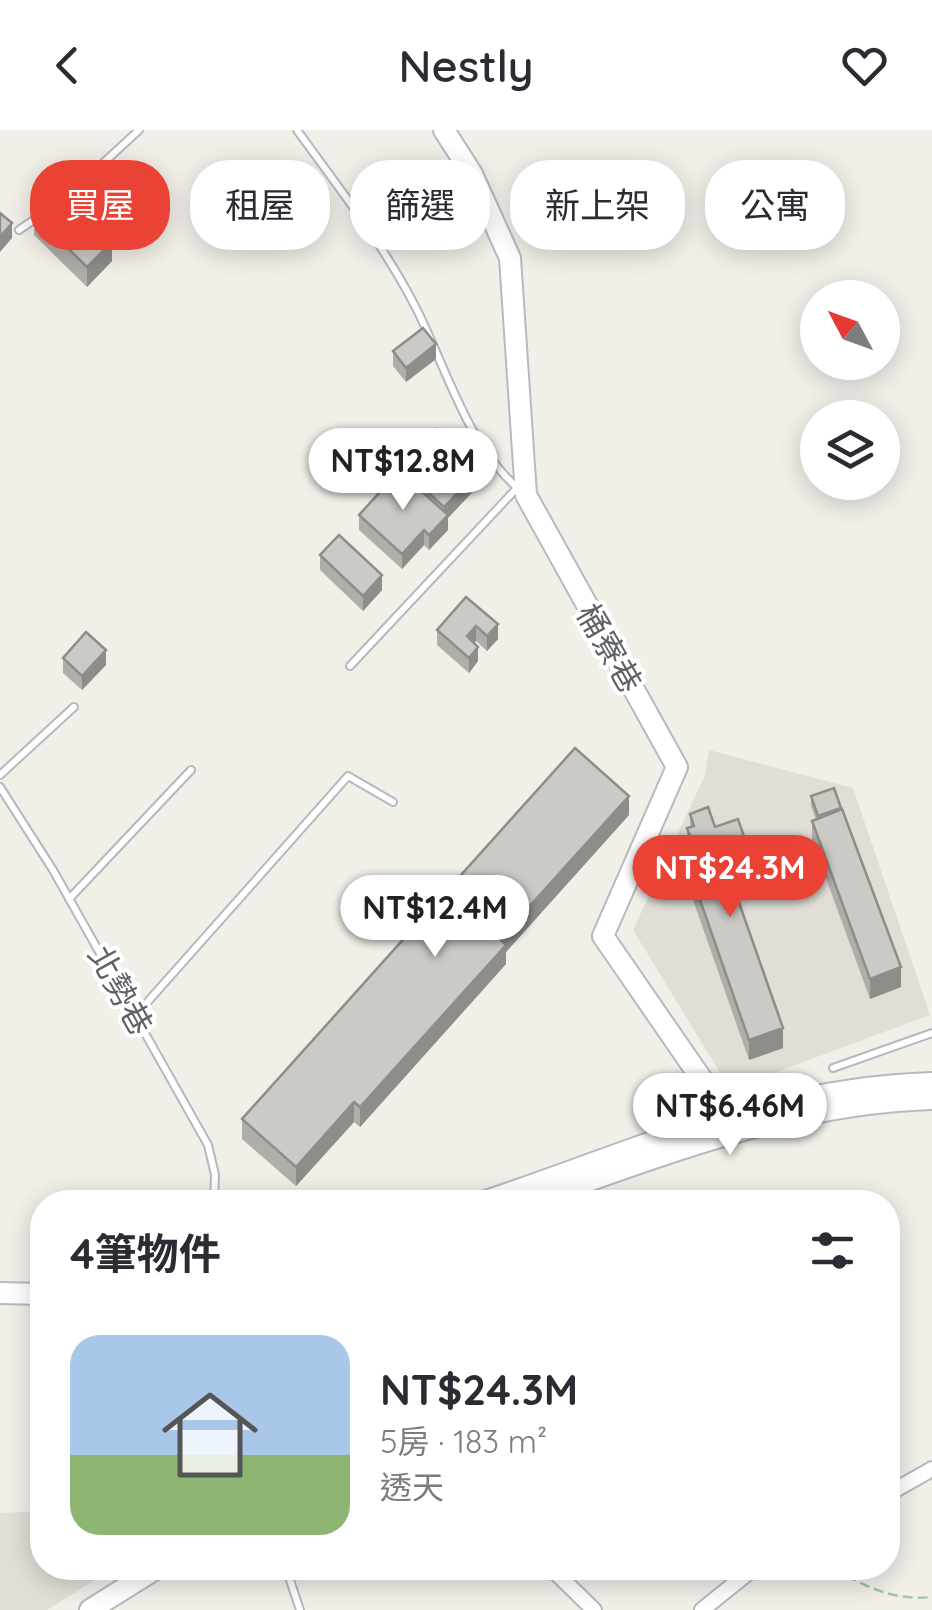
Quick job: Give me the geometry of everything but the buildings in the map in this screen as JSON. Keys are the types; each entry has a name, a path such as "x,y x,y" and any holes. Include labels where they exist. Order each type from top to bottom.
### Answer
{"street":[{"name":"桶寮巷","path":"444,130 472,174 510,258 522,492 677,767 604,936 732,1122"},
{"path":"520,1190 835,1092 932,1083"},
{"path":"558,1190 732,1122 932,1098"},
{"path":"0,1280 30,1280"},
{"path":"0,1293 30,1294"},
{"path":"900,1487 932,1469"},
{"path":"90,1610 138,1580"},
{"path":"563,1580 594,1610"},
{"path":"702,1610 739,1580"}],"lane":[{"path":"19,230 67,198 139,130"},
{"path":"297,130 414,304 469,422 499,472 522,492 350,666"},
{"path":"0,775 74,707"},
{"path":"69,899 190,770"},
{"path":"135,1016 348,776 393,802"},
{"name":"北勢巷","path":"0,787 69,899 208,1144 214,1190"},
{"path":"833,1068 932,1032"},
{"path":"290,1580 300,1610"}],"path":[{"path":"853,1580 870,1591 914,1599 932,1597"}],"shaded area":[{"path":"709,750 853,788 930,1015 730,1089 633,930 705,775"},
{"path":"30,1512 30,1580 95,1580 47,1610 0,1610 0,1513"}]}
